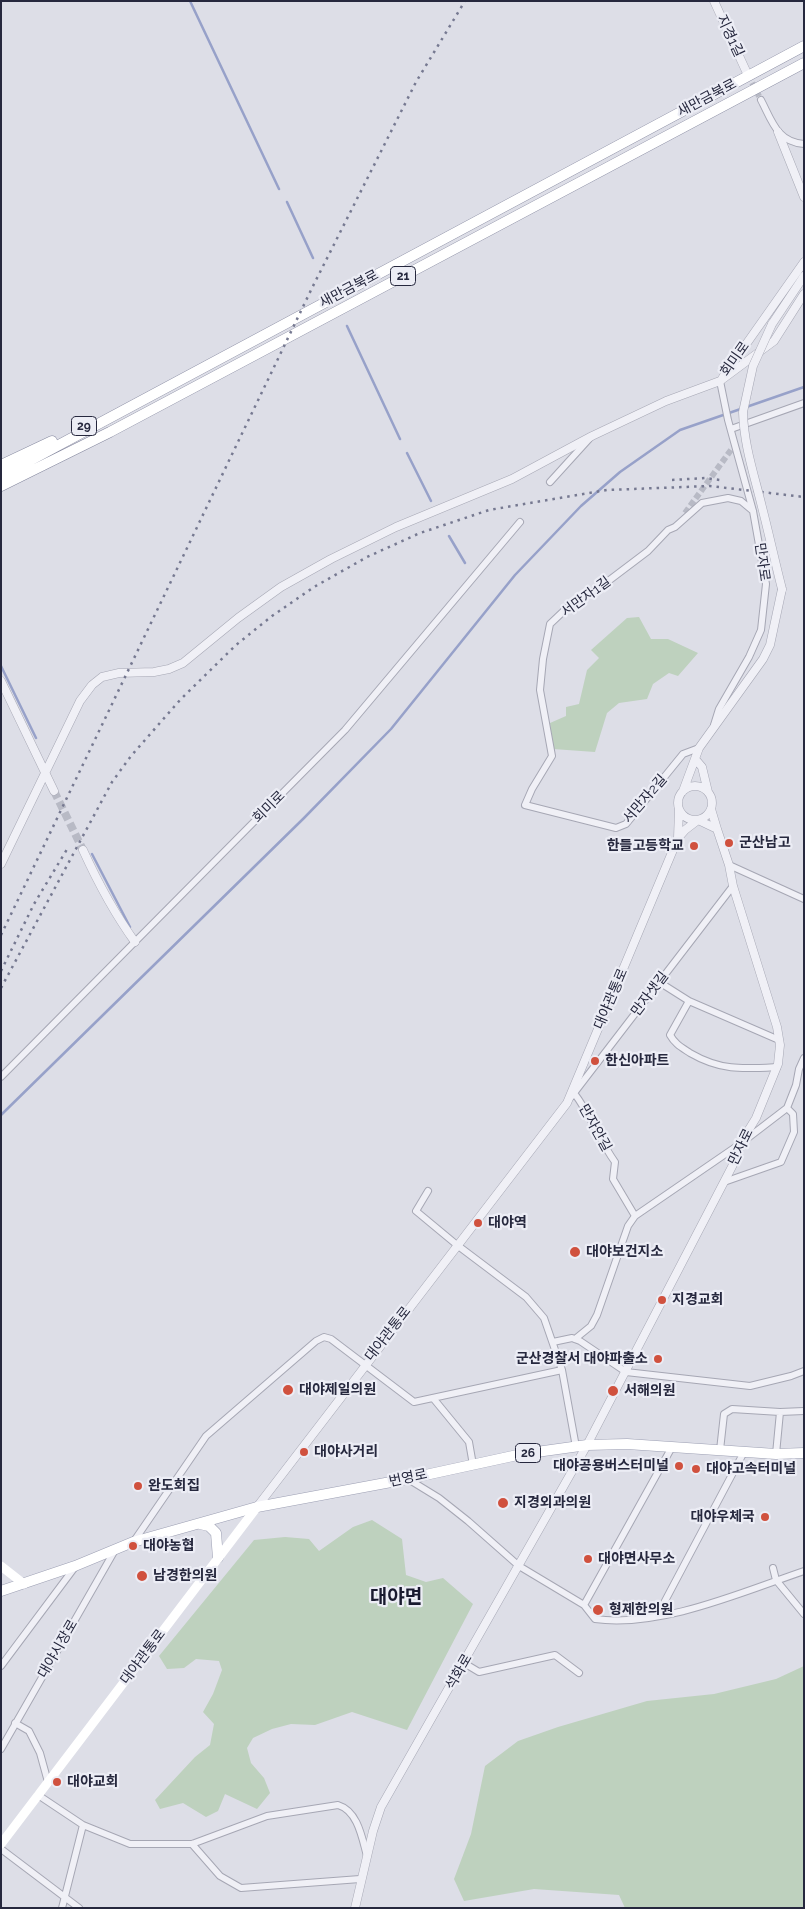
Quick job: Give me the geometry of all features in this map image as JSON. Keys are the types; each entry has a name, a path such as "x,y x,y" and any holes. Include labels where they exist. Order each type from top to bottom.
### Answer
{"main road":[{"name":"새만금북로","path":"1,476 804,46"},
{"name":"새만금북로","path":"1,486 171,399 804,63"},
{"name":"29","path":"1,465 166,387"},
{"path":"1,492 171,399"},
{"name":"번영로","path":"1,1591 75,1566 133,1542 257,1508 407,1479 522,1454 576,1446 627,1444 776,1454 804,1453"},
{"name":"대야관통로","path":"1,1844 257,1508"},
{"path":"199,1524 209,1526 216,1532 218,1558"},
{"path":"1,1566 24,1584"},
{"name":"번영로","path":"1,1597 24,1584"}],"street":[{"name":"지경1길","path":"714,1 746,71"},
{"path":"761,100 778,132 804,197"},
{"path":"778,132 785,140 796,144 804,144"},
{"name":"회미로","path":"720,381 804,262"},
{"name":"만자로","path":"683,791 699,748 763,659 770,645 782,589 762,504 748,458 743,412 753,366 772,324 804,276"},
{"name":"회미로","path":"720,381 774,341 804,294"},
{"path":"1,864 80,701 92,685 102,677 119,673 154,672 170,669 183,663 238,618 281,587 332,559 396,527 512,479 592,436 666,401 720,381"},
{"name":"만자로","path":"713,727 719,709 749,657 761,630 766,584 753,511 728,420 720,381"},
{"path":"731,428 804,403"},
{"path":"550,482 592,436"},
{"path":"731,450 734,441"},
{"name":"서만자1길","path":"525,805 532,789 552,756 540,690 550,624 569,606 603,585 648,551 668,530 675,527 702,502 728,498 741,501 753,511"},
{"name":"서만자1길","path":"675,527 685,513"},
{"name":"회미로","path":"1,1077 344,730 520,522"},
{"path":"1,681 54,791"},
{"name":"서만자2길","path":"525,805 616,828 626,824 683,754 699,748"},
{"path":"678,838 685,830 706,816 711,809 712,802 702,767 696,760"},
{"path":"678,838 680,796 683,791 693,786 704,788 708,792"},
{"path":"679,807 685,816 690,819 698,820 717,829"},
{"name":"만자로","path":"587,1445 737,1158 740,1144 756,1118 777,1067 780,1045 777,1027 732,886 728,865 711,809"},
{"name":"대야관통로","path":"257,1508 567,1103 678,838"},
{"path":"83,850 101,889 118,919 135,942"},
{"path":"728,865 804,899"},
{"name":"만자샛길","path":"567,1103 732,886"},
{"path":"659,982 689,1002 779,1040"},
{"path":"689,1002 670,1035 675,1044 703,1060 722,1067 740,1070 777,1067"},
{"path":"553,1342 575,1339 590,1326 597,1314 628,1226 635,1216 740,1144 787,1108 804,1058"},
{"name":"만자안길","path":"574,1093 591,1116 606,1149 615,1162 613,1179 635,1216"},
{"path":"724,1182 781,1162 794,1132 793,1114 787,1108"},
{"path":"428,1191 416,1210 457,1245 526,1296 544,1318 562,1370 576,1446"},
{"path":"133,1542 206,1436 316,1341 324,1337 331,1340 414,1402 562,1370"},
{"path":"575,1339 626,1372 750,1386 804,1371"},
{"path":"433,1398 469,1442 473,1465"},
{"path":"720,1450 724,1414 732,1409 780,1412 804,1411"},
{"path":"776,1454 780,1412"},
{"name":"석화로","path":"355,1908 360,1879 381,1806 587,1445"},
{"path":"584,1605 672,1447"},
{"path":"657,1616 744,1452"},
{"path":"407,1479 439,1498 519,1566 584,1605 595,1619 608,1621 668,1615 804,1571"},
{"name":"대야시장로","path":"1,1749 115,1549"},
{"path":"1,1666 75,1566"},
{"path":"773,1568 776,1580 804,1614"},
{"path":"464,1663 480,1672 555,1655 579,1673"},
{"path":"15,1723 29,1731 40,1753 48,1782"},
{"path":"38,1795 83,1825 130,1844 192,1844 267,1816 338,1805 350,1812 360,1830 367,1856"},
{"path":"62,1908 83,1825"},
{"path":"192,1844 220,1876 241,1888 360,1879"},
{"path":"1,1849 79,1908"}],"green space":[{"path":"639,617 651,639 668,639 698,653 678,676 669,673 653,684 647,699 619,703 607,713 595,752 553,749 550,723 566,716 566,707 579,704 587,670 599,658 591,650 627,618"},
{"path":"372,1520 402,1539 406,1575 426,1582 443,1578 473,1604 407,1730 352,1712 315,1725 291,1724 272,1729 253,1738 247,1748 251,1763 264,1778 270,1793 257,1809 225,1794 218,1811 206,1817 183,1803 160,1809 155,1800 195,1757 210,1745 214,1724 203,1712 213,1694 222,1670 219,1661 196,1659 184,1668 167,1669 159,1656 254,1540 285,1537 309,1539 319,1551 353,1527"},
{"path":"804,1666 804,1908 625,1908 619,1895 534,1889 464,1901 454,1879 471,1834 485,1766 518,1741 558,1727 647,1701 714,1694 776,1679"}],"waterway":[{"path":"190,1 279,189"},
{"path":"287,202 313,258"},
{"path":"347,326 400,439"},
{"path":"1,1115 304,818 391,729 515,575 581,506 620,472 680,430 804,387"},
{"path":"407,453 431,501"},
{"path":"449,536 465,563"},
{"path":"1,666 36,738"},
{"path":"92,854 130,927"}],"tunnel":[{"path":"748,75 761,100"},
{"path":"685,513 731,450"},
{"path":"54,791 83,850"}],"railway":[{"path":"1,935 312,288 416,82 465,1"},
{"path":"672,480 705,478 720,480"},
{"path":"1,988 112,782 131,756 180,700 236,645 272,616 314,587 367,557 420,533 489,510 607,490 710,486 804,497"},
{"path":"1,971 34,904 69,846"}],"place":[{"name":"군산남고","path":"729,843"},
{"name":"한들고등학교","path":"694,846"},
{"name":"한신아파트","path":"595,1061"},
{"name":"대야역","path":"478,1223"},
{"name":"대야보건지소","path":"575,1252"},
{"name":"지경교회","path":"662,1300"},
{"name":"군산경찰서 대야파출소","path":"658,1359"},
{"name":"대야제일의원","path":"288,1390"},
{"name":"서해의원","path":"613,1391"},
{"name":"대야사거리","path":"304,1452"},
{"name":"대야공용버스터미널","path":"679,1466"},
{"name":"대야고속터미널","path":"696,1469"},
{"name":"완도회집","path":"138,1486"},
{"name":"지경외과의원","path":"503,1503"},
{"name":"대야우체국","path":"765,1517"},
{"name":"대야농협","path":"133,1546"},
{"name":"대야면사무소","path":"588,1559"},
{"name":"남경한의원","path":"142,1576"},
{"name":"형제한의원","path":"598,1610"},
{"name":"대야교회","path":"57,1782"}],"district":[{"name":"대야면","path":"396,1597"}]}
